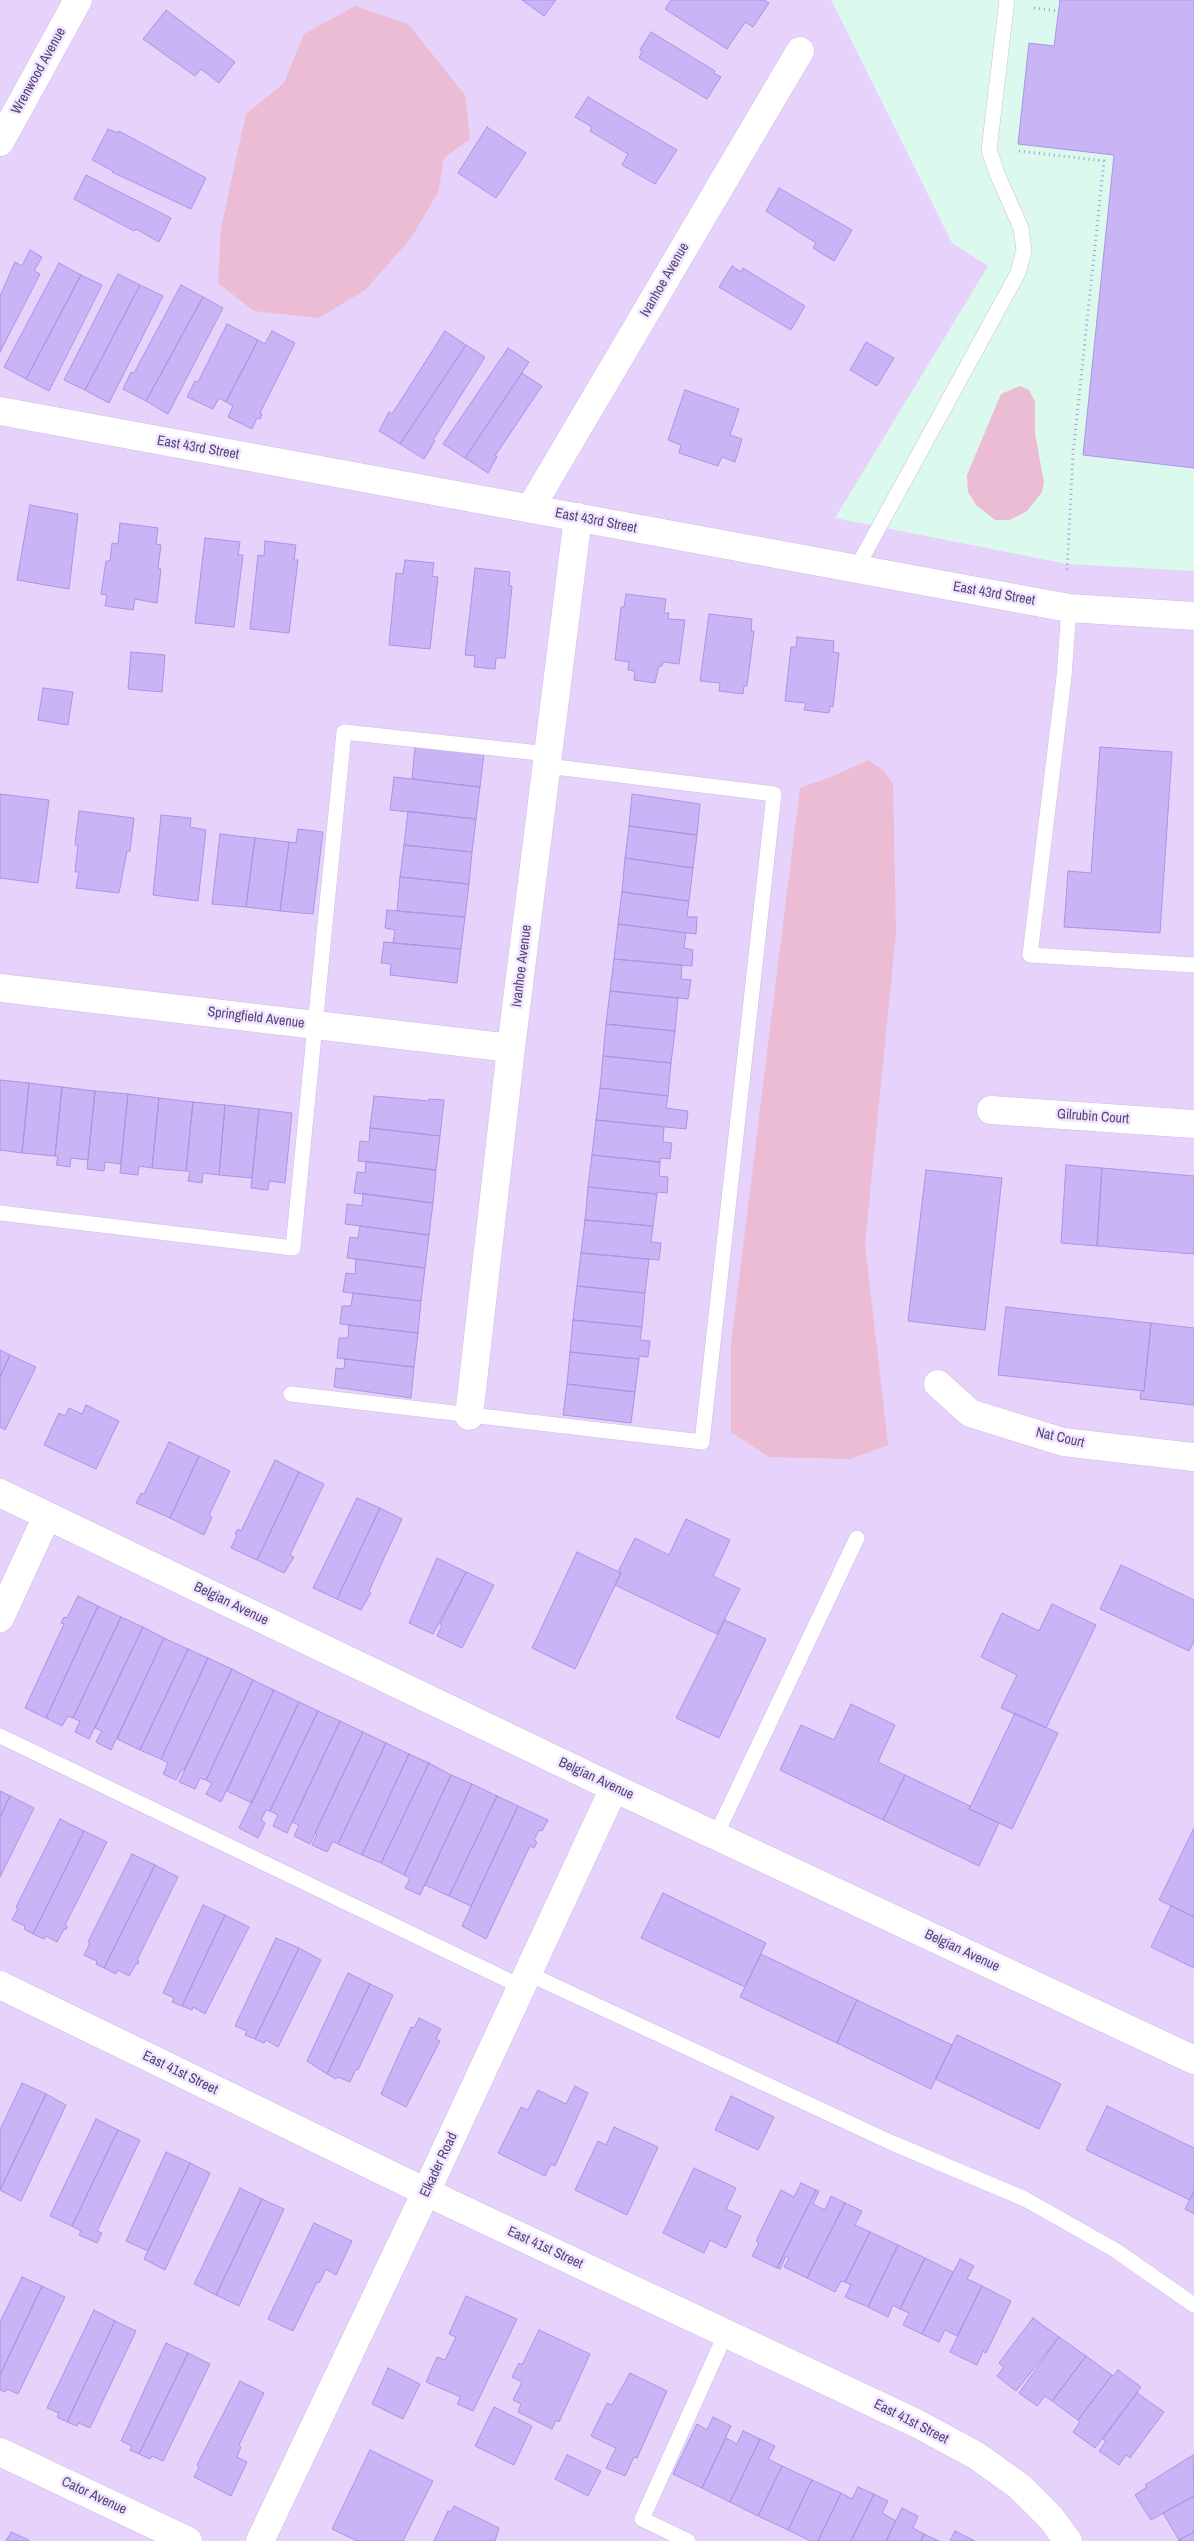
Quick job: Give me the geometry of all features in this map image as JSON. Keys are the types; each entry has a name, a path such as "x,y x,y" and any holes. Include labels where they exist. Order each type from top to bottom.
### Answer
{"street":[{"name":"Wrenwood Avenue","path":"0,142 78,0"},
{"name":"Ivanhoe Avenue","path":"530,509 800,50"},
{"name":"East 43rd Street","path":"0,412 1069,608 1194,616"},
{"name":"Ivanhoe Avenue","path":"469,1416 512,1048 578,518"},
{"name":"Springfield Avenue","path":"0,988 512,1048"},
{"name":"Gilrubin Court","path":"991,1110 1194,1124"},
{"name":"Nat Court","path":"938,1384 970,1413 1063,1442 1194,1457"},
{"name":"Belgian Avenue","path":"0,1493 614,1788 1194,2060"},
{"path":"0,1618 47,1516"},
{"name":"Elkader Road","path":"260,2541 426,2192 614,1788"},
{"name":"East 41st Street","path":"0,1985 426,2192 918,2424 977,2456 1020,2487 1051,2518 1068,2541"},
{"name":"Cator Avenue","path":"0,2452 188,2541"}],"lane":[{"path":"856,568 1018,273 1024,250 1021,228 1001,184 989,150 1007,0"},
{"path":"1069,608 1064,677 1030,954 1194,966"},
{"path":"0,1212 293,1248 344,732 774,794 702,1442 291,1394"},
{"path":"716,1835 857,1538"},
{"path":"0,1736 525,1980 890,2142 1025,2199 1115,2250 1194,2305"},
{"path":"688,2541 642,2519 726,2333"}],"path":[{"path":"1026,7 1058,11"},
{"path":"1010,150 1104,161 1074,453 1066,580"}],"shaded area":[{"path":"0,0 1194,0 1194,2541 0,2541"},
{"path":"831,0 1194,0 1194,571 1067,564 835,518 988,266 952,243"},
{"path":"355,6 408,24 465,95 470,139 444,158 438,192 411,238 365,290 319,318 254,311 218,283 221,228 246,114 284,83 304,34"},
{"path":"1020,386 1029,390 1035,402 1035,433 1044,483 1042,492 1027,511 1010,520 995,520 976,505 968,492 967,475 1001,394"},
{"path":"868,760 884,771 893,784 896,932 865,1244 888,1445 851,1459 769,1457 731,1432 731,1343 800,788 836,775"}],"building":[{"path":"522,0 556,0 544,16"},
{"path":"671,0 764,0 769,3 753,27 745,22 727,49 665,9"},
{"path":"1060,0 1194,0 1194,468 1083,455 1114,155 1018,144 1029,43 1054,46"},
{"path":"166,10 235,62 219,83 201,69 195,76 143,39"},
{"path":"651,32 715,71 714,73 721,77 707,99 639,58 642,51 640,50"},
{"path":"588,97 677,150 655,184 622,165 628,154 590,131 592,127 575,117"},
{"path":"487,127 526,153 496,198 458,173"},
{"path":"108,129 118,133 119,131 206,178 191,209 112,172 92,160"},
{"path":"86,175 171,218 159,242 74,199"},
{"path":"779,188 852,230 834,261 813,248 816,243 766,211"},
{"path":"30,250 42,257 34,271 40,274 0,352 0,296 15,262 22,266"},
{"path":"59,263 81,275 26,379 4,367"},
{"path":"732,266 741,272 743,268 805,306 791,330 719,287"},
{"path":"118,274 140,285 85,390 64,380"},
{"path":"81,275 102,285 49,391 26,379"},
{"path":"140,285 163,296 109,403 85,390"},
{"path":"181,285 203,297 146,401 123,389 131,372 134,373"},
{"path":"203,297 223,308 168,414 146,401"},
{"path":"227,324 258,340 226,402 219,398 213,409 187,397 195,381 198,382"},
{"path":"272,331 295,343 260,413 262,414 260,419 257,418 252,429 228,417 233,406 226,402 258,340 265,344"},
{"path":"445,331 466,345 400,444 379,431 389,412 392,414"},
{"path":"866,342 894,358 877,386 850,370"},
{"path":"466,345 485,357 433,440 435,441 424,459 400,444"},
{"path":"508,348 529,362 465,458 443,444"},
{"path":"522,373 542,386 495,456 497,457 488,473 465,458"},
{"path":"685,390 739,409 730,435 742,439 735,462 722,457 718,466 679,453 681,445 668,440"},
{"path":"30,505 78,514 69,589 17,580"},
{"path":"120,523 158,528 156,544 161,545 158,568 161,569 157,603 135,599 133,610 105,606 107,595 101,594 106,561 110,561 112,543 118,544"},
{"path":"205,538 240,542 238,555 243,555 234,627 195,623"},
{"path":"265,541 296,545 294,560 298,560 289,633 250,629 258,555 264,556"},
{"path":"405,560 434,563 432,576 438,577 430,649 389,645 396,573 403,574"},
{"path":"475,568 510,572 509,586 512,586 505,658 496,658 495,669 474,667 475,656 465,655"},
{"path":"626,594 666,599 664,613 669,613 668,619 685,620 679,664 663,662 662,666 659,666 655,683 634,680 635,671 628,670 629,662 615,660 621,607 624,607"},
{"path":"709,614 752,619 751,631 754,631 747,686 744,686 743,694 719,691 720,683 700,681"},
{"path":"797,637 834,641 833,652 839,653 833,707 830,706 829,713 804,710 806,703 785,701 791,647 796,647"},
{"path":"131,652 165,655 162,692 128,689"},
{"path":"43,688 73,692 68,725 38,720"},
{"path":"415,747 484,753 480,787 412,779"},
{"path":"1100,747 1172,752 1160,933 1064,927 1068,871 1091,873"},
{"path":"394,777 480,787 476,819 390,810"},
{"path":"0,794 49,800 38,883 0,878"},
{"path":"632,794 700,804 697,835 629,826"},
{"path":"79,811 134,818 130,851 127,851 119,893 76,888 79,872 75,872 78,845 75,845"},
{"path":"408,811 476,819 472,852 404,845"},
{"path":"161,815 191,818 190,827 206,830 198,901 153,895"},
{"path":"629,826 697,835 693,868 625,858"},
{"path":"298,829 323,832 313,914 280,911 289,842 296,843"},
{"path":"220,834 255,838 246,907 212,904"},
{"path":"255,838 289,842 280,911 246,907"},
{"path":"404,845 472,852 469,884 400,877"},
{"path":"625,858 693,868 689,901 622,892"},
{"path":"400,877 469,884 465,917 397,911"},
{"path":"622,892 689,901 687,917 697,917 696,934 618,924"},
{"path":"387,910 465,917 461,949 393,943 395,930 385,928"},
{"path":"618,924 686,933 684,948 693,950 692,966 614,959"},
{"path":"384,942 461,949 457,983 390,975 391,964 381,963"},
{"path":"614,959 682,965 681,979 691,980 688,999 610,991"},
{"path":"610,991 678,998 675,1031 606,1024"},
{"path":"606,1024 675,1031 671,1063 603,1056"},
{"path":"603,1056 671,1063 668,1096 600,1088"},
{"path":"0,1080 29,1083 22,1153 0,1150"},
{"path":"29,1083 62,1087 55,1156 22,1153"},
{"path":"62,1087 95,1091 88,1160 71,1158 70,1167 56,1165 58,1157 55,1156"},
{"path":"600,1088 668,1096 666,1108 688,1111 686,1129 596,1120"},
{"path":"95,1091 128,1094 121,1164 105,1162 104,1171 87,1169"},
{"path":"128,1094 159,1098 152,1168 139,1166 138,1175 120,1173"},
{"path":"374,1096 429,1101 429,1099 444,1100 440,1136 370,1128"},
{"path":"159,1098 193,1102 186,1171 152,1168"},
{"path":"193,1102 225,1105 219,1175 203,1173 202,1183 188,1181 190,1172 186,1171"},
{"path":"225,1105 259,1109 252,1178 219,1175"},
{"path":"259,1109 292,1113 285,1183 269,1181 268,1190 251,1188"},
{"path":"596,1120 664,1127 663,1142 672,1143 670,1159 661,1158 660,1162 592,1155"},
{"path":"370,1128 440,1136 436,1170 358,1161 360,1141 369,1142"},
{"path":"592,1155 660,1162 659,1176 668,1177 667,1193 657,1192 657,1194 588,1187"},
{"path":"366,1161 436,1170 433,1203 354,1193 357,1172 365,1173"},
{"path":"1066,1165 1102,1168 1097,1246 1061,1243"},
{"path":"1102,1168 1194,1176 1194,1254 1097,1246"},
{"path":"926,1170 1002,1178 985,1330 908,1321"},
{"path":"588,1187 657,1194 653,1226 585,1220"},
{"path":"363,1193 433,1203 429,1235 345,1224 347,1204 362,1206"},
{"path":"585,1220 653,1226 651,1242 661,1243 659,1260 581,1253"},
{"path":"360,1226 429,1235 425,1268 347,1258 350,1237 358,1238"},
{"path":"581,1253 649,1259 645,1293 577,1286"},
{"path":"356,1259 425,1268 421,1301 343,1292 346,1273 355,1274"},
{"path":"577,1286 645,1293 642,1327 573,1320"},
{"path":"353,1293 421,1301 418,1333 340,1324 342,1306 351,1306"},
{"path":"1006,1307 1151,1323 1144,1391 998,1375"},
{"path":"573,1320 642,1327 640,1340 650,1341 648,1357 639,1356 639,1359 570,1352"},
{"path":"1151,1323 1194,1328 1194,1405 1140,1399 1141,1391 1144,1391"},
{"path":"349,1325 418,1333 414,1367 337,1358 339,1338 348,1338"},
{"path":"0,1350 10,1355 0,1377"},
{"path":"570,1352 639,1359 635,1392 567,1384"},
{"path":"10,1355 36,1367 5,1430 0,1427 0,1377"},
{"path":"345,1359 414,1367 411,1398 334,1387 336,1368 344,1369"},
{"path":"567,1384 635,1392 631,1423 563,1415"},
{"path":"86,1405 119,1421 96,1469 44,1445 59,1413 65,1416 69,1408 82,1414"},
{"path":"169,1442 199,1456 170,1518 136,1503 141,1493 144,1494"},
{"path":"199,1456 230,1471 209,1515 212,1517 204,1535 170,1518"},
{"path":"275,1460 299,1472 257,1560 231,1548 237,1535 235,1534 238,1529 241,1531"},
{"path":"299,1472 324,1484 290,1555 294,1557 284,1573 257,1560"},
{"path":"357,1498 380,1508 337,1599 313,1588"},
{"path":"380,1508 402,1519 369,1591 371,1593 361,1610 337,1599"},
{"path":"686,1519 730,1540 713,1576 740,1589 717,1634 615,1585 621,1573 618,1572 635,1538 669,1555"},
{"path":"577,1552 621,1573 575,1669 532,1648"},
{"path":"437,1558 466,1572 433,1634 409,1623"},
{"path":"1121,1565 1194,1600 1194,1641 1189,1651 1100,1609"},
{"path":"466,1572 494,1585 462,1648 437,1636 442,1625 440,1624"},
{"path":"78,1596 98,1606 46,1718 25,1708 64,1624 61,1623 64,1617 67,1618"},
{"path":"1052,1604 1096,1625 1046,1728 1001,1708 1017,1675 981,1657 1002,1613 1039,1631"},
{"path":"98,1606 121,1617 73,1718 68,1716 62,1726 46,1718"},
{"path":"121,1617 143,1627 89,1739 75,1732 80,1721 73,1718"},
{"path":"725,1620 766,1639 719,1738 676,1718"},
{"path":"143,1627 164,1638 111,1750 96,1742 102,1731 95,1728"},
{"path":"164,1638 188,1649 140,1750 117,1739"},
{"path":"188,1649 208,1658 161,1759 140,1750"},
{"path":"208,1658 232,1669 184,1770 182,1769 176,1780 163,1774 168,1763 161,1759"},
{"path":"232,1669 253,1680 206,1780 200,1778 195,1789 179,1782"},
{"path":"253,1680 274,1690 221,1802 206,1794 212,1783 206,1780"},
{"path":"274,1690 299,1702 252,1803 227,1791"},
{"path":"299,1702 318,1711 270,1811 266,1810 261,1820 265,1823 258,1838 239,1828"},
{"path":"851,1704 895,1725 878,1762 905,1775 883,1820 780,1770 801,1725 834,1740"},
{"path":"318,1711 340,1721 287,1833 273,1826 278,1815 270,1811"},
{"path":"1015,1713 1058,1733 1012,1829 969,1809"},
{"path":"340,1721 363,1732 310,1844 294,1836 299,1825 292,1822"},
{"path":"363,1732 386,1743 338,1844 333,1841 327,1852 312,1845 317,1834 315,1833"},
{"path":"386,1743 409,1754 362,1855 338,1844"},
{"path":"409,1754 429,1763 381,1863 362,1855"},
{"path":"429,1763 451,1775 404,1875 381,1863"},
{"path":"451,1775 472,1784 420,1895 405,1888 410,1878 404,1875"},
{"path":"905,1775 970,1806 969,1809 999,1823 979,1866 883,1820"},
{"path":"472,1784 497,1796 449,1896 425,1885"},
{"path":"0,1791 10,1796 0,1817"},
{"path":"10,1796 34,1808 0,1877 0,1817"},
{"path":"497,1796 518,1806 471,1906 449,1896"},
{"path":"518,1806 548,1820 542,1831 539,1830 534,1840 537,1842 534,1848 530,1846 486,1939 462,1926"},
{"path":"60,1819 84,1831 33,1934 24,1929 25,1926 12,1920 18,1908 16,1907"},
{"path":"1194,1828 1194,1917 1159,1900"},
{"path":"84,1831 107,1842 65,1925 67,1926 66,1930 64,1929 57,1942 46,1936 44,1939 33,1934"},
{"path":"132,1854 155,1865 104,1968 96,1964 97,1961 84,1955 90,1943 88,1942"},
{"path":"155,1865 178,1877 137,1960 139,1961 138,1964 136,1964 129,1976 118,1970 116,1974 104,1968"},
{"path":"663,1893 766,1943 745,1987 641,1938"},
{"path":"203,1905 225,1915 182,2006 172,2002 174,1998 163,1993"},
{"path":"1171,1906 1194,1917 1194,1968 1151,1947"},
{"path":"225,1915 249,1927 205,2014 193,2007 192,2010 182,2006"},
{"path":"276,1938 299,1948 255,2039 245,2035 247,2031 235,2026"},
{"path":"299,1948 321,1960 278,2047 266,2040 264,2043 255,2039"},
{"path":"761,1954 857,2000 837,2043 740,1997"},
{"path":"348,1973 370,1984 327,2074 307,2061"},
{"path":"370,1984 393,1995 358,2070 356,2069 350,2082 338,2077 336,2079 327,2074"},
{"path":"857,2000 952,2045 931,2089 837,2043"},
{"path":"419,2018 441,2029 436,2039 440,2041 406,2107 381,2094 411,2027 414,2028"},
{"path":"957,2035 1061,2084 1039,2129 935,2079"},
{"path":"22,2083 46,2094 0,2190 0,2130"},
{"path":"575,2086 588,2093 555,2166 551,2164 545,2176 498,2153 521,2107 528,2110 538,2090 566,2104"},
{"path":"46,2094 66,2105 21,2201 0,2190"},
{"path":"731,2096 774,2117 758,2150 715,2130"},
{"path":"1107,2106 1194,2148 1194,2191 1190,2200 1086,2150"},
{"path":"96,2119 118,2130 72,2226 50,2216"},
{"path":"614,2127 658,2147 627,2215 575,2190 598,2141 606,2145"},
{"path":"118,2130 140,2140 97,2231 102,2233 97,2243 79,2235 81,2231 72,2226"},
{"path":"166,2152 190,2163 148,2251 126,2241"},
{"path":"190,2163 210,2173 165,2270 144,2259"},
{"path":"694,2168 736,2188 726,2209 741,2216 726,2248 710,2240 704,2253 663,2233"},
{"path":"801,2183 816,2190 777,2268 752,2256 759,2243 756,2241 781,2190 794,2197"},
{"path":"240,2188 262,2199 216,2295 194,2284"},
{"path":"816,2190 819,2191 813,2204 825,2210 831,2196 845,2203 807,2278 784,2267 789,2258 786,2256 780,2269 777,2268"},
{"path":"1194,2191 1194,2214 1185,2209"},
{"path":"262,2199 284,2209 239,2306 216,2295"},
{"path":"845,2203 862,2211 855,2225 870,2232 845,2282 841,2281 835,2292 807,2278"},
{"path":"314,2223 352,2241 336,2275 326,2269 319,2283 317,2282 293,2331 268,2319"},
{"path":"870,2232 898,2245 868,2307 845,2297 851,2285 845,2282"},
{"path":"898,2245 925,2258 900,2309 893,2305 888,2317 868,2307"},
{"path":"925,2258 953,2272 922,2334 903,2325 909,2313 900,2309"},
{"path":"960,2259 974,2266 967,2279 982,2286 957,2336 945,2330 939,2342 922,2334"},
{"path":"22,2277 42,2286 0,2375 0,2322"},
{"path":"42,2286 65,2297 18,2394 7,2389 5,2392 0,2390 0,2375"},
{"path":"982,2286 1011,2301 986,2353 983,2351 977,2365 950,2352"},
{"path":"466,2296 517,2319 473,2411 457,2404 461,2397 426,2382 437,2357 445,2360 456,2337 449,2334"},
{"path":"94,2310 115,2321 67,2422 57,2417 59,2413 47,2408"},
{"path":"1033,2318 1059,2337 1016,2391 997,2376 1004,2367 999,2363"},
{"path":"115,2321 136,2331 90,2428 79,2423 77,2426 67,2422"},
{"path":"539,2330 590,2354 559,2422 556,2420 552,2429 518,2412 521,2404 513,2400 522,2382 512,2377 519,2363 522,2365"},
{"path":"1059,2337 1086,2356 1052,2401 1045,2396 1037,2406 1019,2393"},
{"path":"166,2343 188,2353 139,2454 130,2450 132,2446 121,2441"},
{"path":"188,2353 210,2364 163,2461 152,2456 150,2459 139,2454"},
{"path":"1086,2356 1112,2375 1078,2420 1052,2401"},
{"path":"388,2368 420,2384 403,2419 372,2404"},
{"path":"1118,2370 1141,2387 1095,2448 1073,2432 1080,2422 1078,2420 1112,2375"},
{"path":"630,2373 667,2391 637,2458 634,2457 625,2476 606,2468 616,2448 591,2436 607,2403 612,2405"},
{"path":"240,2381 264,2393 239,2445 241,2447 237,2457 247,2462 231,2496 194,2477 199,2467 197,2465"},
{"path":"1137,2393 1164,2412 1130,2458 1126,2455 1119,2465 1099,2451 1106,2441 1103,2439"},
{"path":"494,2407 532,2426 514,2465 475,2446"},
{"path":"713,2417 731,2426 702,2488 673,2474 697,2424 707,2430"},
{"path":"743,2431 760,2439 730,2502 702,2488 726,2438 737,2444"},
{"path":"760,2439 775,2446 768,2459 782,2466 758,2516 730,2502"},
{"path":"370,2450 433,2481 403,2541 357,2541 332,2529"},
{"path":"567,2455 601,2471 588,2496 555,2479"},
{"path":"1193,2455 1194,2496 1151,2520 1135,2495 1147,2487 1145,2485"},
{"path":"782,2466 812,2480 788,2530 758,2516"},
{"path":"812,2480 841,2493 818,2541 811,2541 788,2530"},
{"path":"858,2487 874,2494 851,2541 818,2541 841,2493 852,2499"},
{"path":"874,2494 888,2501 882,2513 896,2521 886,2541 851,2541"},
{"path":"1194,2496 1194,2532 1179,2540 1163,2513"},
{"path":"454,2506 499,2528 495,2541 434,2541 448,2511 451,2512"},
{"path":"902,2508 918,2516 913,2528 924,2534 921,2541 886,2541"},
{"path":"955,2531 975,2541 950,2541"},
{"path":"11,2532 29,2540 6,2541"},
{"path":"1194,2532 1194,2541 1179,2541 1179,2540"},
{"path":"924,2534 939,2541 921,2541"}]}
